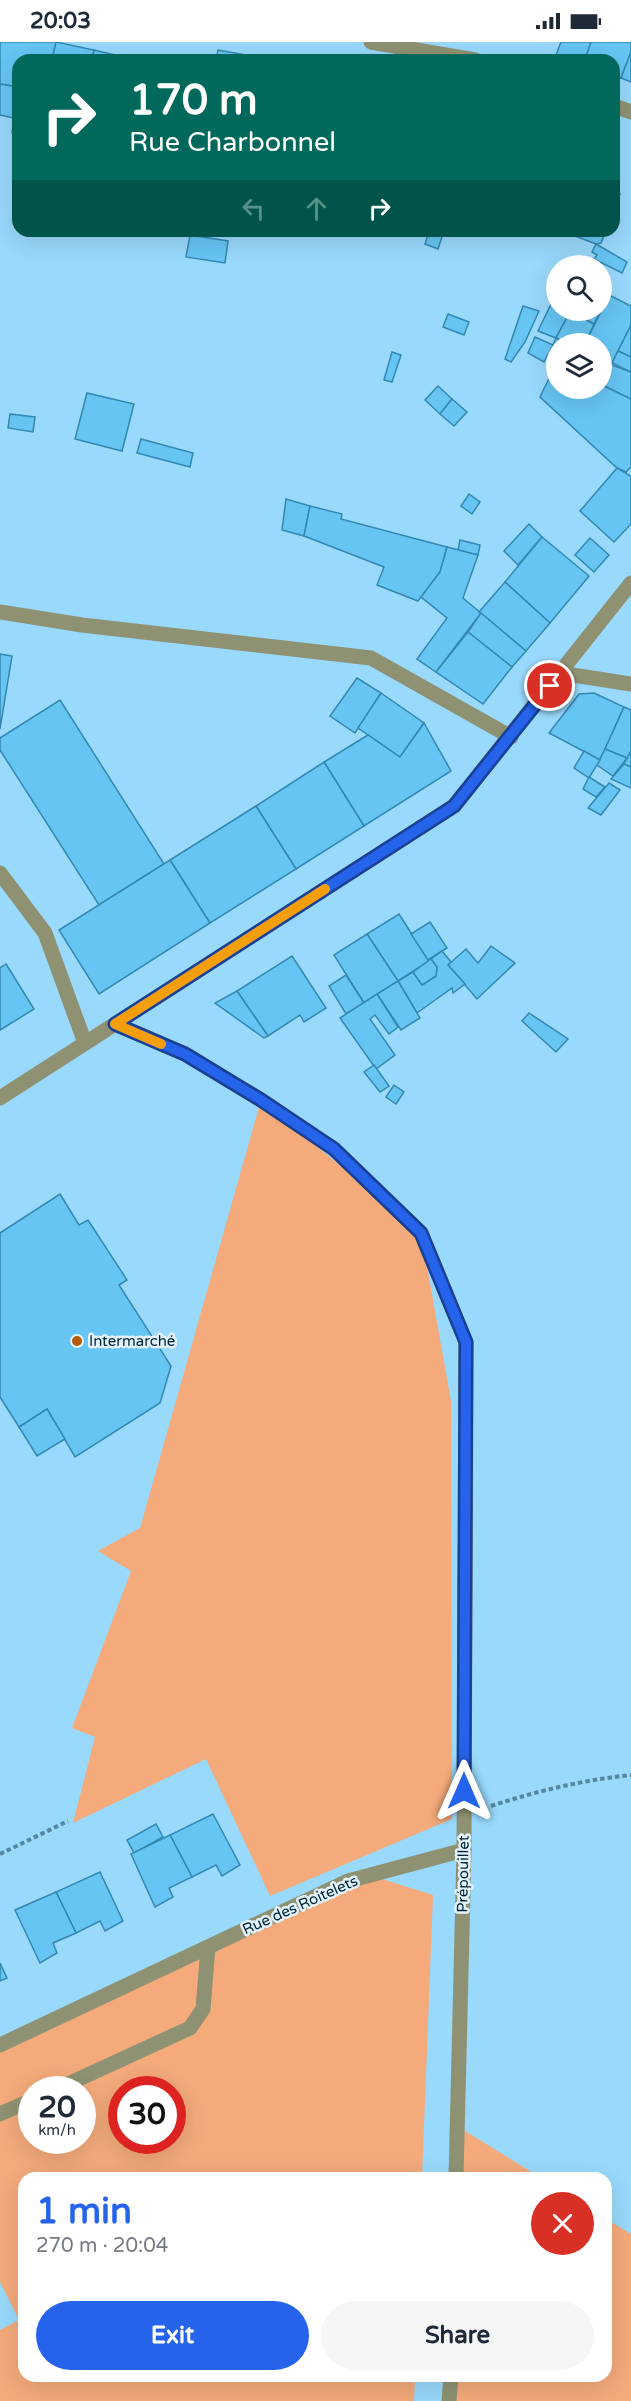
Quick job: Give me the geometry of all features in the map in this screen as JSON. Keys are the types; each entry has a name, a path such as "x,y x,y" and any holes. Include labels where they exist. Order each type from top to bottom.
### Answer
{"street":[{"path":"371,42 440,54"},
{"path":"0,1098 454,806 631,584"},
{"path":"0,612 82,625 371,658 511,737"},
{"path":"560,673 631,684"},
{"path":"0,873 45,933 85,1043"},
{"name":"Prépouillet","path":"115,1024 185,1054 261,1100 334,1149 421,1233 466,1342 464,1850 456,2172"},
{"name":"Rue des Roitelets","path":"0,2045 348,1881 464,1850"},
{"path":"85,2076 190,2028 203,2009 208,1947"},
{"path":"0,2114 18,2106"},
{"path":"449,2401 451,2382"}],"path":[{"path":"464,1814 536,1791 631,1775"},
{"path":"0,1854 68,1821"}],"shaded area":[{"path":"261,1100 421,1233 451,1401 452,1819 270,1896 206,1759 73,1823 95,1737 72,1728 131,1571 98,1551 140,1528"},
{"path":"369,1875 433,1895 422,2172 18,2172 18,2318 0,2282 0,2045"},
{"path":"457,2126 531,2172 455,2172"},
{"path":"612,2223 631,2234 631,2401 446,2401 447,2382 612,2382"},
{"path":"18,2321 18,2382 415,2382 414,2401 0,2401 0,2330"}],"building":[{"path":"0,42 56,42 53,54 12,54 12,86 0,84"},
{"path":"56,42 94,50 93,54 53,54"},
{"path":"561,42 591,42 587,54 556,54"},
{"path":"591,42 631,42 631,52 621,78 620,54 587,54"},
{"path":"94,50 111,54 93,54"},
{"path":"218,50 240,54 217,54"},
{"path":"631,52 631,82 621,78"},
{"path":"0,84 12,86 12,118 0,115"},
{"path":"190,237 228,241 225,263 186,257"},
{"path":"427,237 442,237 438,249 425,244"},
{"path":"578,237 604,237 601,243 596,244"},
{"path":"596,244 627,262 622,273 612,268 612,255 597,255 592,252"},
{"path":"612,296 631,306 631,325 612,363 612,333 590,333 596,321 612,321"},
{"path":"523,306 539,311 525,342 511,362 505,359"},
{"path":"448,314 469,322 464,335 443,327"},
{"path":"546,314 546,321 565,321 559,333 546,334 538,331"},
{"path":"565,321 588,321 594,324 590,333 559,333"},
{"path":"631,325 631,357 618,351"},
{"path":"535,337 546,342 544,362 528,353"},
{"path":"618,351 631,357 631,372 612,363"},
{"path":"392,352 401,355 392,382 384,380"},
{"path":"612,365 631,372 631,399 612,390"},
{"path":"546,385 546,399 612,399 612,390 631,399 631,467 626,472 617,468 540,397"},
{"path":"438,386 452,399 440,414 425,400"},
{"path":"87,393 134,404 122,451 75,439"},
{"path":"452,399 467,412 454,426 440,414"},
{"path":"10,414 35,417 33,432 8,428"},
{"path":"141,439 193,453 190,467 137,453"},
{"path":"617,468 631,476 631,524 614,542 580,511"},
{"path":"469,494 480,502 472,514 461,506"},
{"path":"286,499 310,506 304,536 282,530"},
{"path":"310,506 342,514 341,519 447,547 440,572 418,601 377,585 384,567 304,536"},
{"path":"529,524 542,537 518,565 504,551"},
{"path":"542,537 589,576 550,623 505,582"},
{"path":"590,538 609,555 594,572 575,555"},
{"path":"460,540 480,545 478,555 458,550"},
{"path":"447,547 478,555 463,598 481,613 436,672 417,659 447,618 421,597 440,572"},
{"path":"505,582 550,623 526,651 479,612"},
{"path":"481,613 526,651 512,667 468,632"},
{"path":"468,632 512,667 483,704 436,672"},
{"path":"0,654 12,656 0,729"},
{"path":"357,678 381,693 355,733 330,716"},
{"path":"381,693 424,723 400,757 358,728"},
{"path":"594,693 624,707 600,760 549,733 579,694"},
{"path":"60,700 164,864 99,905 0,750 0,738"},
{"path":"624,707 631,710 631,751 627,758 605,749"},
{"path":"424,723 451,771 364,826 324,762 368,735 400,757"},
{"path":"605,749 627,758 613,776 597,765"},
{"path":"584,751 600,760 589,778 574,768"},
{"path":"631,751 631,767 624,764"},
{"path":"324,762 364,826 296,869 256,806"},
{"path":"624,764 631,767 631,788 611,779"},
{"path":"589,777 605,787 596,797 583,789"},
{"path":"609,783 620,790 601,815 588,808"},
{"path":"256,806 296,869 210,923 170,860"},
{"path":"170,860 210,923 99,994 59,930"},
{"path":"399,914 429,961 398,981 367,934"},
{"path":"430,922 447,948 428,960 411,934"},
{"path":"367,934 398,981 364,1003 334,955"},
{"path":"491,946 515,963 477,999 448,965 466,949 478,963"},
{"path":"442,951 451,962 448,965 465,984 453,993 452,988 417,1013 398,981 413,972 422,985 436,976 437,967 431,959"},
{"path":"292,956 326,1008 304,1022 300,1015 268,1036 237,991"},
{"path":"431,959 437,967 436,976 422,985 413,972"},
{"path":"6,964 34,1009 0,1030 0,968"},
{"path":"346,975 364,1003 346,1014 329,986"},
{"path":"398,981 420,1018 401,1030 377,994"},
{"path":"237,991 268,1036 264,1038 215,1003"},
{"path":"377,994 398,1027 389,1034 375,1015 370,1019 395,1055 376,1069 340,1018"},
{"path":"529,1013 568,1039 556,1052 522,1021"},
{"path":"374,1065 389,1086 380,1092 364,1072"},
{"path":"394,1085 404,1092 396,1104 386,1097"},
{"name":"Intermarché","path":"60,1194 79,1225 88,1220 127,1280 119,1285 171,1366 160,1403 75,1457 47,1409 19,1427 0,1397 0,1233"},
{"path":"47,1409 65,1439 37,1456 19,1427"},
{"path":"213,1814 240,1865 222,1876 216,1865 192,1877 170,1835"},
{"path":"156,1824 163,1837 134,1853 127,1840"},
{"path":"170,1835 192,1877 169,1888 173,1897 155,1907 131,1854"},
{"path":"100,1872 123,1921 105,1931 100,1921 76,1933 56,1892"},
{"path":"56,1892 76,1933 53,1943 57,1953 40,1963 15,1910"},
{"path":"0,1963 7,1978 0,1981"}],"slow traffic":[{"path":"161,1044 115,1024 325,889"}],"place":[{"name":"Intermarché","path":"77,1341"}],"route":[{"path":"464,1791 466,1342 421,1233 334,1149 261,1100 185,1054 115,1024 454,806 550,686"}]}
